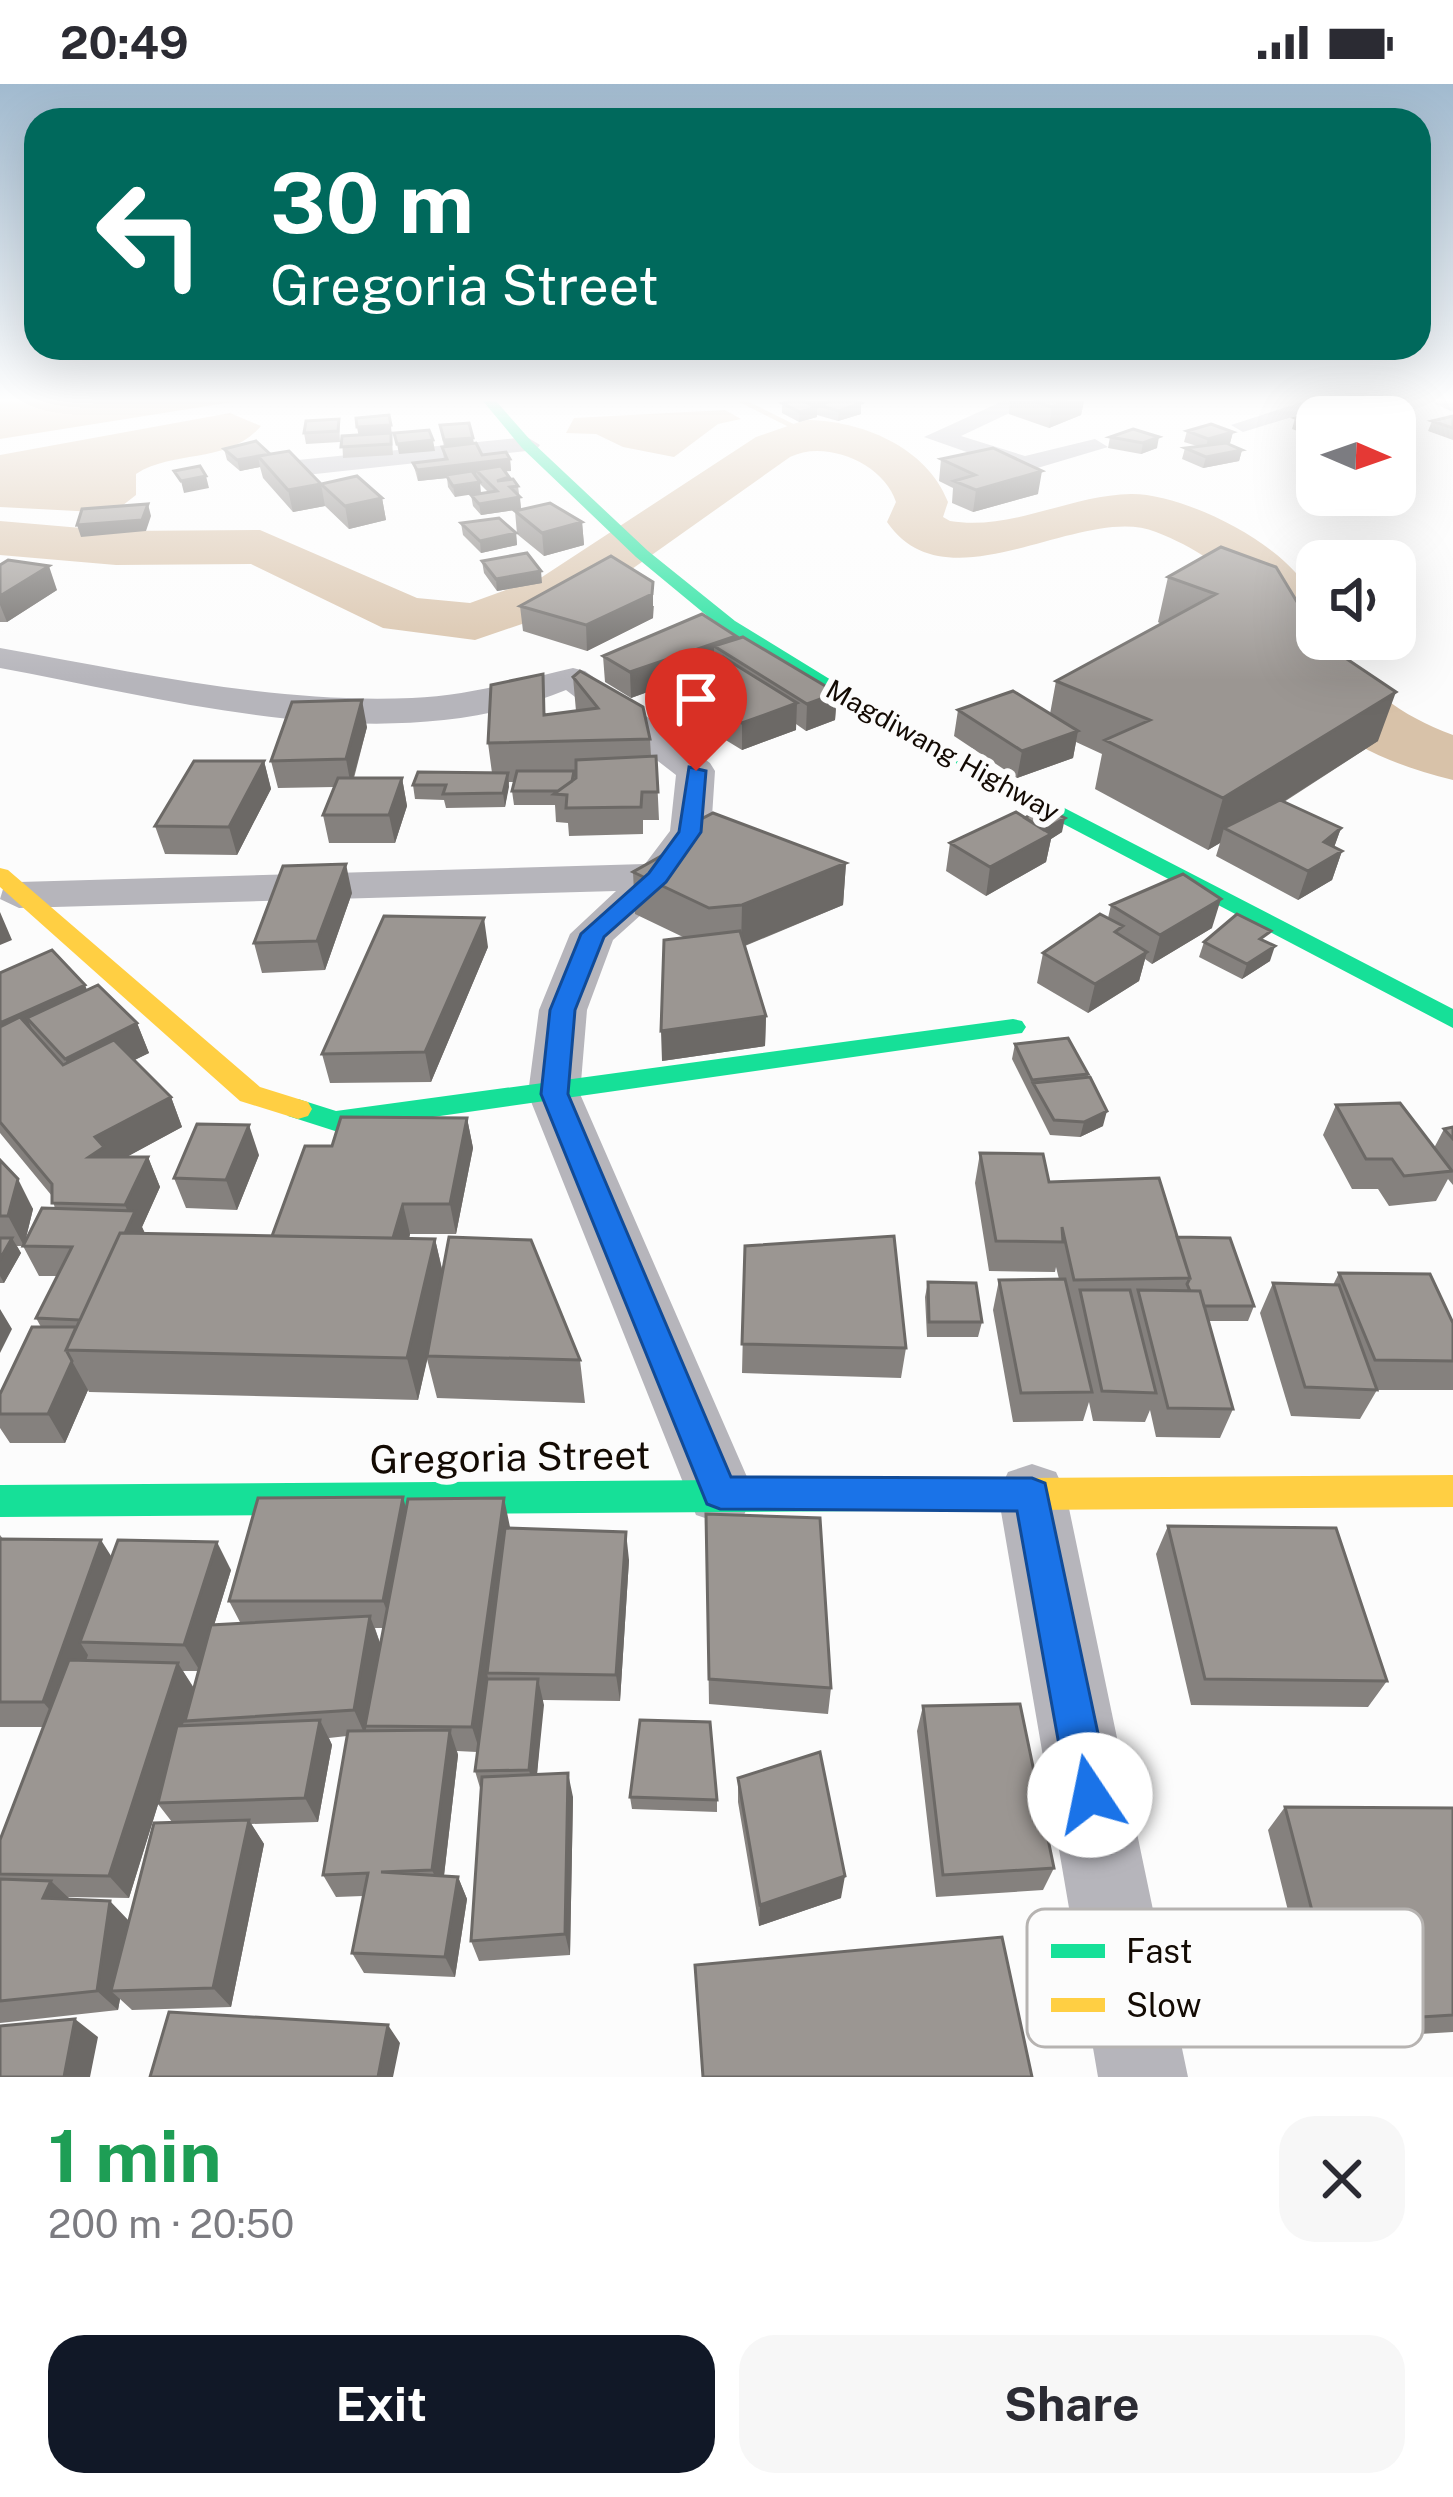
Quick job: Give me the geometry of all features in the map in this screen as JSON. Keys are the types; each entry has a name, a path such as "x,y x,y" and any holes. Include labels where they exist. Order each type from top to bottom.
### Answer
{"main road":[{"name":"Magdiwang Highway","path":"579,494 642,554 699,619 899,730 1453,1020"},
{"path":"9,885 250,1094 335,1121 1012,1027"},
{"name":"Gregoria Street","path":"0,1502 1453,1491"}],"street":[{"path":"0,658 316,712 411,712 495,703 592,669 696,771 690,832 658,878 593,934 562,1010 554,1094 720,1493"},
{"path":"9,885 658,878"},
{"path":"1032,1494 1111,1909"},
{"path":"1137,2047 1143,2077"}],"shaded area":[{"path":"0,494 136,494 118,509 96,512 0,507"}],"building":[{"path":"332,494 377,494 382,498 345,506"},
{"path":"517,494 520,497 479,504 471,495"},
{"path":"550,503 582,522 542,533 515,511"},
{"path":"148,504 142,520 77,525 82,509"},
{"path":"499,518 516,533 480,541 461,523"},
{"path":"1221,547 1276,567 1296,600 1296,660 1348,660 1396,692 1223,798 1105,740 1150,720 1056,681 1216,594 1168,577"},
{"path":"527,553 541,571 496,579 482,561"},
{"path":"611,556 653,582 652,594 586,625 520,606"},
{"path":"8,560 49,566 0,596 0,565"},
{"path":"702,614 736,636 630,672 603,656"},
{"path":"743,637 837,693 807,704 714,646"},
{"path":"723,657 797,703 742,723 664,677"},
{"path":"580,671 643,707 650,739 488,743 491,685 543,674 544,715 598,708 573,677"},
{"path":"1013,691 1078,731 1022,751 958,710"},
{"path":"362,700 346,759 271,761 292,702"},
{"path":"656,756 658,792 642,792 641,807 566,808 567,795 554,794 576,778 576,760"},
{"path":"194,761 264,761 229,827 155,826"},
{"path":"517,771 574,771 572,781 558,791 512,791"},
{"path":"418,772 508,773 503,793 443,794 446,785 413,785"},
{"path":"338,778 402,778 389,815 323,815"},
{"path":"1280,800 1341,828 1324,842 1342,851 1308,871 1224,828"},
{"path":"1043,807 1065,818 1044,830 1025,818"},
{"path":"1016,812 1051,834 990,867 950,843"},
{"path":"713,813 846,863 742,905 709,908 633,872 695,837 682,829"},
{"path":"346,864 317,941 254,943 283,866"},
{"path":"1183,874 1221,899 1160,935 1111,905"},
{"path":"1100,914 1123,926 1115,932 1147,952 1095,984 1043,953"},
{"path":"1237,914 1271,931 1260,939 1275,946 1247,964 1204,942"},
{"path":"384,916 484,918 425,1052 322,1054"},
{"path":"740,931 766,1016 661,1031 664,940"},
{"path":"52,950 85,985 0,1023 0,973"},
{"path":"98,985 137,1023 65,1059 27,1018"},
{"path":"20,1017 63,1065 114,1040 171,1097 95,1137 104,1147 89,1157 148,1157 125,1205 52,1203 52,1184 0,1122 0,1027"},
{"path":"1068,1038 1088,1074 1032,1080 1015,1044"},
{"path":"1090,1077 1107,1111 1084,1122 1054,1120 1033,1083"},
{"path":"1400,1103 1452,1171 1404,1176 1392,1159 1366,1159 1336,1105"},
{"path":"341,1117 467,1118 450,1204 403,1204 393,1238 272,1236 305,1146 332,1146"},
{"path":"197,1124 249,1125 226,1180 174,1178"},
{"path":"980,1153 1043,1154 1049,1182 1159,1178 1190,1278 1074,1280 1062,1227 1063,1242 996,1241"},
{"path":"0,1160 18,1179 8,1216 0,1216"},
{"path":"42,1208 135,1211 80,1320 36,1318 72,1247 23,1246"},
{"path":"120,1233 435,1239 407,1358 66,1350"},
{"path":"894,1236 906,1348 742,1344 745,1246"},
{"path":"449,1237 531,1240 580,1360 427,1356"},
{"path":"1177,1237 1230,1238 1254,1306 1204,1306 1200,1291 1190,1291 1187,1284 1190,1278"},
{"path":"0,1238 12,1238 0,1259"},
{"path":"1339,1273 1430,1274 1453,1323 1453,1361 1375,1360"},
{"path":"1065,1279 1092,1392 1021,1393 999,1280"},
{"path":"928,1282 976,1283 982,1322 929,1322"},
{"path":"1273,1283 1339,1285 1377,1390 1305,1387"},
{"path":"1080,1290 1130,1290 1156,1393 1102,1391"},
{"path":"1138,1290 1200,1291 1233,1409 1168,1408"},
{"path":"32,1327 76,1327 66,1350 72,1361 48,1414 0,1414 0,1394"},
{"path":"403,1497 383,1601 229,1601 258,1498"},
{"path":"504,1498 472,1727 365,1726 408,1499"},
{"path":"706,1514 820,1518 831,1688 709,1679"},
{"path":"1168,1526 1336,1528 1387,1681 1205,1679"},
{"path":"505,1528 626,1532 616,1675 487,1673"},
{"path":"0,1539 101,1540 43,1702 0,1702"},
{"path":"118,1540 217,1542 184,1645 80,1642"},
{"path":"370,1616 354,1710 185,1721 211,1625"},
{"path":"69,1660 178,1663 109,1876 0,1874 0,1840"},
{"path":"487,1679 538,1679 529,1770 475,1771"},
{"path":"1020,1704 1054,1868 943,1875 923,1706"},
{"path":"320,1720 305,1798 158,1803 177,1726"},
{"path":"640,1720 710,1722 717,1800 630,1797"},
{"path":"450,1730 432,1870 381,1872 458,1877 445,1957 352,1953 368,1873 323,1875 348,1731"},
{"path":"820,1752 845,1876 760,1905 738,1778"},
{"path":"568,1773 565,1934 471,1941 482,1777"},
{"path":"1285,1807 1453,1808 1453,2015 1423,2017 1423,1909 1312,1909"},
{"path":"249,1820 213,1988 111,1991 154,1823"},
{"path":"0,1879 51,1881 43,1898 110,1901 97,1991 0,2001"},
{"path":"1002,1937 1032,2077 703,2077 695,1965"},
{"path":"169,2012 388,2025 378,2077 150,2077"},
{"path":"75,2019 64,2077 0,2077 0,2026"}],"waterway":[{"path":"0,538 116,548 260,547 405,615 475,622 563,590 704,494"},
{"path":"919,494 922,502 914,522 933,534 957,539 1016,534 1127,510 1161,515 1203,532 1239,553 1267,580 1346,704 1389,733 1453,758"}],"traffic: fast":[{"path":"579,494 642,554 729,625 899,730 1453,1020"},
{"path":"298,1109 335,1121 1013,1027"},
{"path":"0,1501 1024,1494"}],"traffic: slow":[{"path":"0,875 250,1094 298,1109"},
{"path":"1024,1494 1453,1491"}],"route":[{"path":"696,771 690,832 658,878 593,934 562,1010 554,1094 720,1493 1032,1494 1090,1795"}]}
